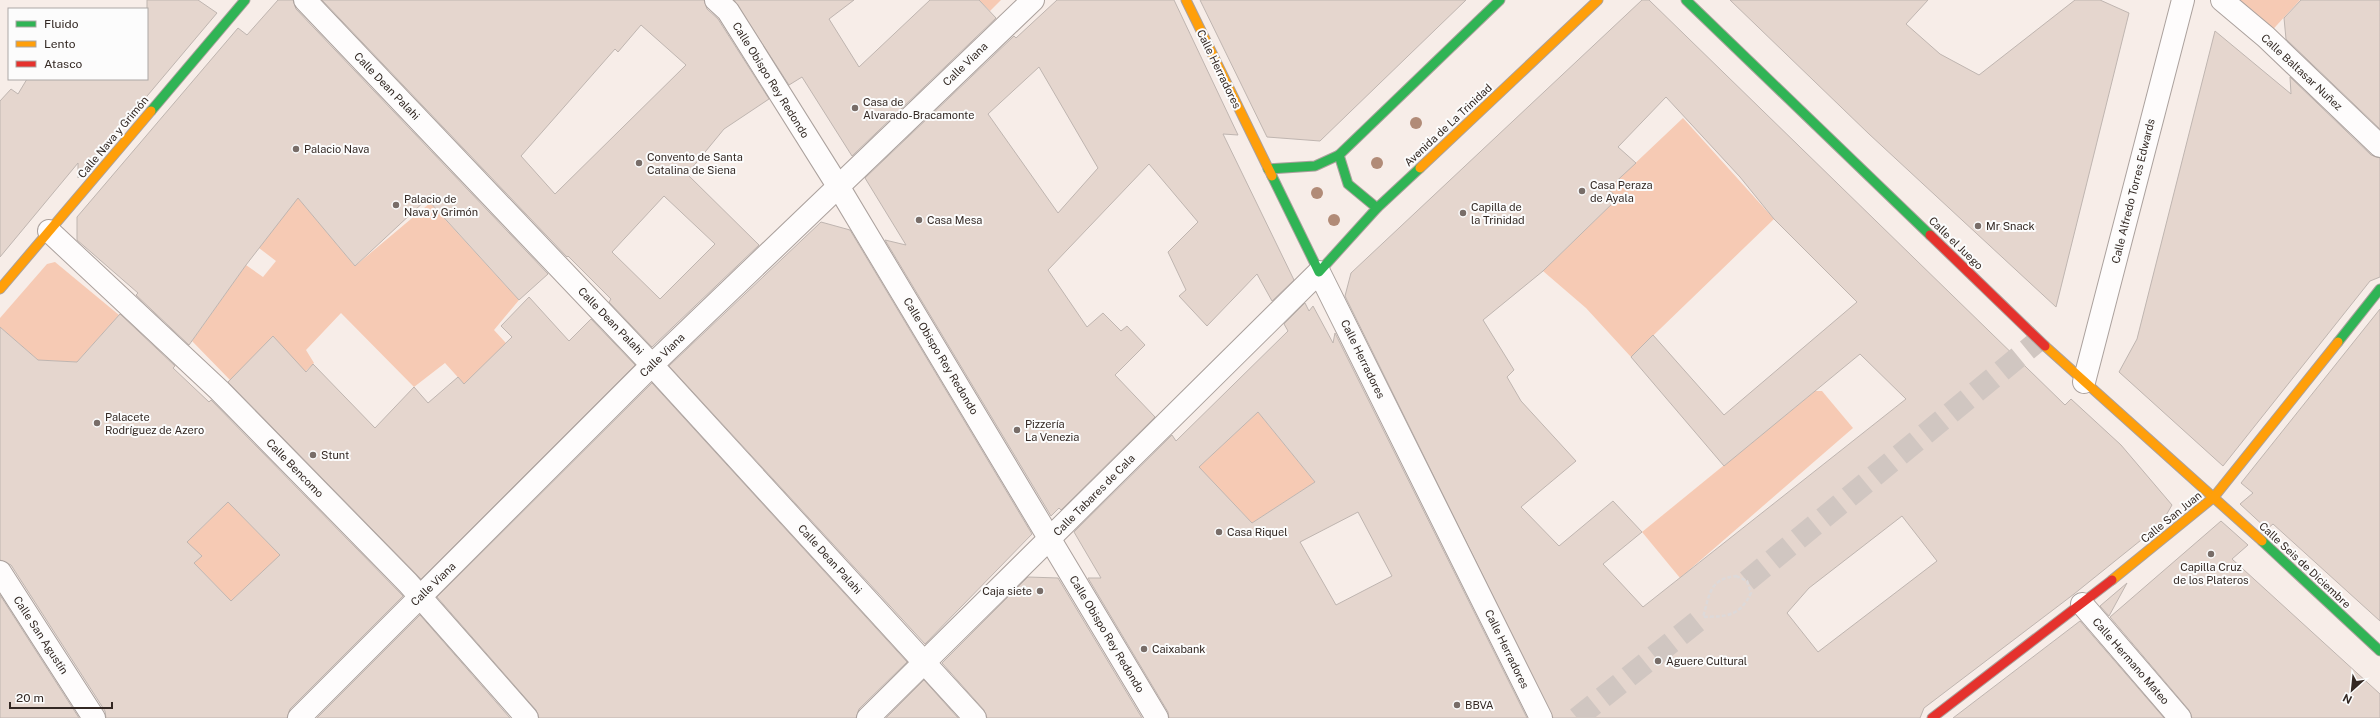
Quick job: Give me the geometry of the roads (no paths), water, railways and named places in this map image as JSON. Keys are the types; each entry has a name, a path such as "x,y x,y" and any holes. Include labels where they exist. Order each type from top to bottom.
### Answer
{"street":[{"name":"Calle Nava y Grimón","path":"0,289 245,0"},
{"name":"Calle Dean Palahi","path":"305,0 652,364 975,718"},
{"name":"Calle Obispo Rey Redondo","path":"716,0 728,11 838,186 1157,718"},
{"name":"Calle Viana","path":"299,718 652,364 1033,0"},
{"name":"Calle Herradores","path":"1186,0 1268,169 1541,718"},
{"path":"1268,169 1315,166 1339,155 1500,0"},
{"name":"Avenida de La Trinidad","path":"1319,272 1377,208 1598,0"},
{"name":"Calle el Juego","path":"1686,0 2084,382 2214,497"},
{"name":"Calle Alfredo Torres Edwards","path":"2084,382 2183,0"},
{"name":"Calle Baltasar Nuñez","path":"2222,0 2266,37 2380,146"},
{"path":"1339,155 1348,184 1377,208"},
{"name":"Calle Bencomo","path":"49,231 219,390 408,583 419,598 527,718"},
{"name":"Calle Tabares de Cala","path":"868,718 1319,272"},
{"name":"Calle San Juan","path":"1932,718 2082,604 2214,497 2380,289"},
{"name":"Calle Seis de Diciembre","path":"2214,497 2380,651"},
{"name":"Calle San Agustín","path":"0,572 94,718"},
{"name":"Calle Hermano Mateo","path":"2082,604 2180,718"}],"tunnel":[{"path":"1747,581 2039,340"},
{"path":"1577,718 1703,617"}],"place":[{"name":"Casa de Alvarado-Bracamonte","path":"855,108"},
{"name":"Palacio Nava","path":"296,149"},
{"name":"Convento de Santa Catalina de Siena","path":"639,163"},
{"name":"Casa Peraza de Ayala","path":"1582,191"},
{"name":"Palacio de Nava y Grimón","path":"396,205"},
{"name":"Capilla de la Trinidad","path":"1463,213"},
{"name":"Casa Mesa","path":"919,220"},
{"name":"Mr Snack","path":"1978,226"},
{"name":"Palacete Rodríguez de Azero","path":"97,423"},
{"name":"Pizzería La Venezia","path":"1017,430"},
{"name":"Stunt","path":"313,455"},
{"name":"Casa Riquel","path":"1219,532"},
{"name":"Capilla Cruz de los Plateros","path":"2211,554"},
{"name":"Caja siete","path":"1040,591"},
{"name":"Caixabank","path":"1144,649"},
{"name":"Aguere Cultural","path":"1658,661"},
{"name":"BBVA","path":"1457,705"}]}
